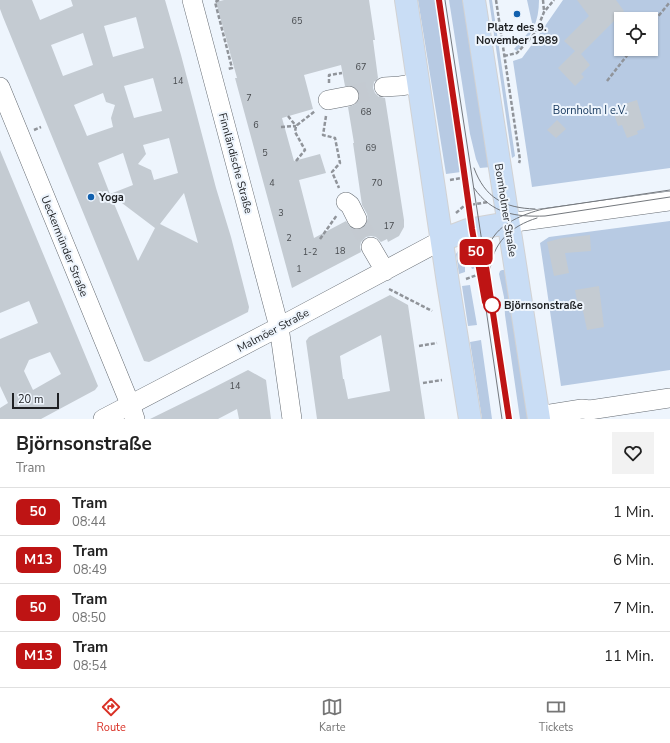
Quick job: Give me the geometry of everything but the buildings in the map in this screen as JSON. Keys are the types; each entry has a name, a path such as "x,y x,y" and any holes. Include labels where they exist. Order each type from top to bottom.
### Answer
{"main road":[{"path":"406,0 448,283 470,419"},
{"name":"Bornholmer Straße","path":"474,0 538,417"},
{"path":"442,240 468,230 508,223"}],"street":[{"name":"Finnländische Straße","path":"192,0 279,327 292,419"},
{"path":"384,87 419,83"},
{"name":"Ueckermünder Straße","path":"0,87 132,412"},
{"path":"328,100 349,96"},
{"path":"508,223 670,200"},
{"path":"346,202 350,205 357,219"},
{"name":"Malmöer Straße","path":"103,419 132,412 279,327 442,240"},
{"path":"372,247 385,271"},
{"path":"538,417 582,409 590,410 670,398"}],"path":[{"path":"219,0 214,2 232,68"},
{"path":"496,0 506,56 520,160 518,165"},
{"path":"544,0 544,12"},
{"path":"506,56 518,53 536,32 544,12 554,0"},
{"path":"658,17 670,2"},
{"path":"607,81 627,56"},
{"path":"281,127 296,126 328,100"},
{"path":"320,239 346,202 344,201 332,172 340,163 335,138 323,135 328,100"},
{"path":"288,116 296,126 295,132 305,150 296,161"},
{"path":"460,281 477,275"},
{"path":"389,289 432,311"},
{"path":"419,346 437,343"},
{"path":"424,383 442,380"}],"green space":[{"path":"418,0 435,0 461,172 446,174"},
{"path":"449,0 465,0 491,167 480,168 476,159 470,134"},
{"path":"489,0 492,0 515,156 512,158"},
{"path":"527,0 539,0 538,15 531,34 517,51 514,49 533,27"},
{"name":"Bornholm I e.V.","path":"563,0 670,0 670,168 532,187 513,61 522,58"},
{"path":"670,221 670,370 561,386 540,243 549,237"},
{"path":"471,248 473,250 476,268 472,269 470,264 465,265 465,272 459,274 456,254 458,251"},
{"path":"502,270 505,270 529,419 520,419 505,315 504,297 499,274"},
{"path":"470,285 477,325 468,326 462,286"},
{"path":"481,340 492,419 482,419 470,342"}],"tunnel":[{"path":"349,96 384,87"},
{"path":"357,219 371,247"}],"tram line":[{"path":"439,0 472,229 485,302 502,419"},
{"name":"50","path":"439,0 472,229 485,302 483,273 485,260 509,419"},
{"path":"445,0 509,419"},
{"path":"474,168 484,187 497,199 514,206 535,209"},
{"path":"474,188 481,197 496,209 524,216 545,216 670,197"},
{"path":"486,258 490,243 499,230 513,220 528,214 543,209 670,190"},
{"path":"490,271 495,252 504,237 519,226 537,218"}],"place":[{"name":"Platz des 9. November 1989","path":"517,14"},
{"name":"Yoga","path":"91,197"},
{"name":"Björnsonstraße","path":"492,305"}]}
